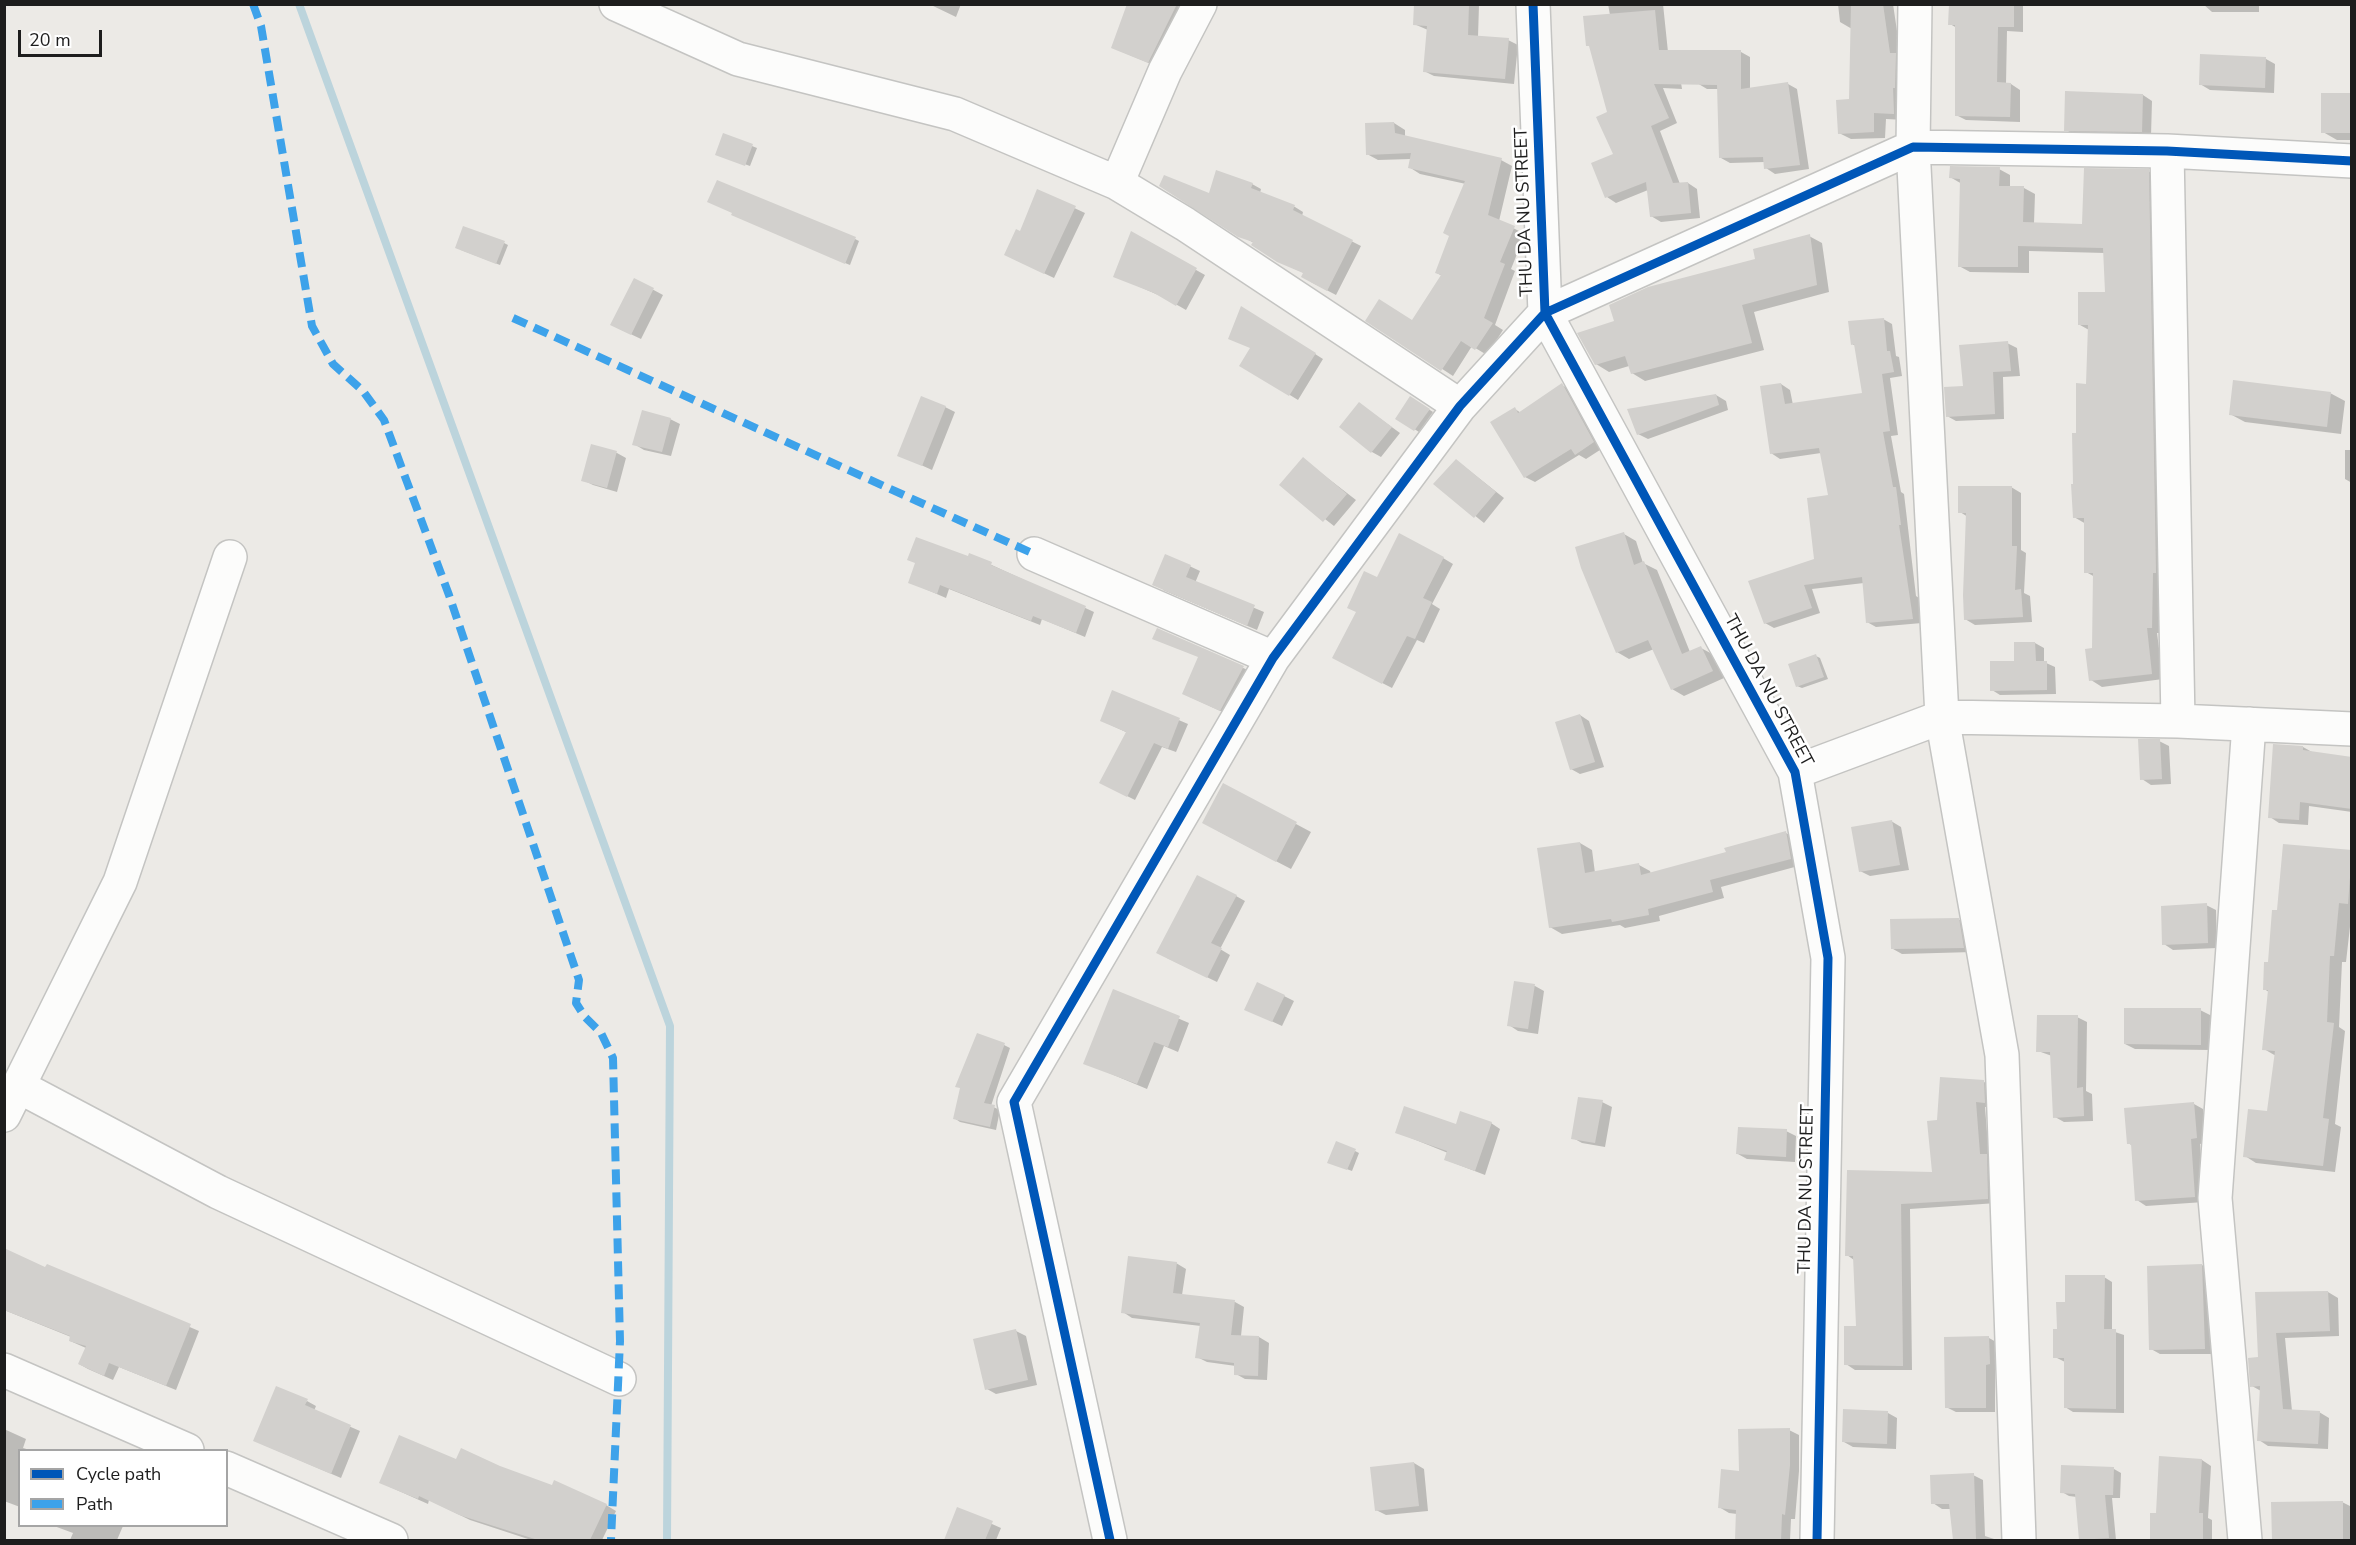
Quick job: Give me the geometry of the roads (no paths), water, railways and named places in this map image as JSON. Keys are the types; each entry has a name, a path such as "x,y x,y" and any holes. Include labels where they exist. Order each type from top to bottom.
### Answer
{"street":[{"path":"616,4 738,59 955,114 1117,183 1185,224 1460,406"},
{"path":"1117,183 1165,71 1200,4"},
{"name":"THU DA NU STREET","path":"1533,4 1545,313 1795,772 1828,958 1817,1540"},
{"path":"1915,4 1913,147 1942,717 2002,1055 2019,1540"},
{"path":"1110,1540 1014,1102 1273,658 1460,406 1545,313 1913,147 2167,151 2352,161"},
{"path":"2167,151 2178,722"},
{"path":"1034,554 1273,658"},
{"path":"230,558 120,882 11,1101 218,1192 619,1379"},
{"path":"1795,772 1942,717 2248,724 2352,729"},
{"path":"2244,1540 2215,1198 2248,724"},
{"path":"4,1370 186,1449"},
{"path":"228,1469 390,1540"}],"waterway":[{"path":"299,4 670,1026 667,1540"}]}
